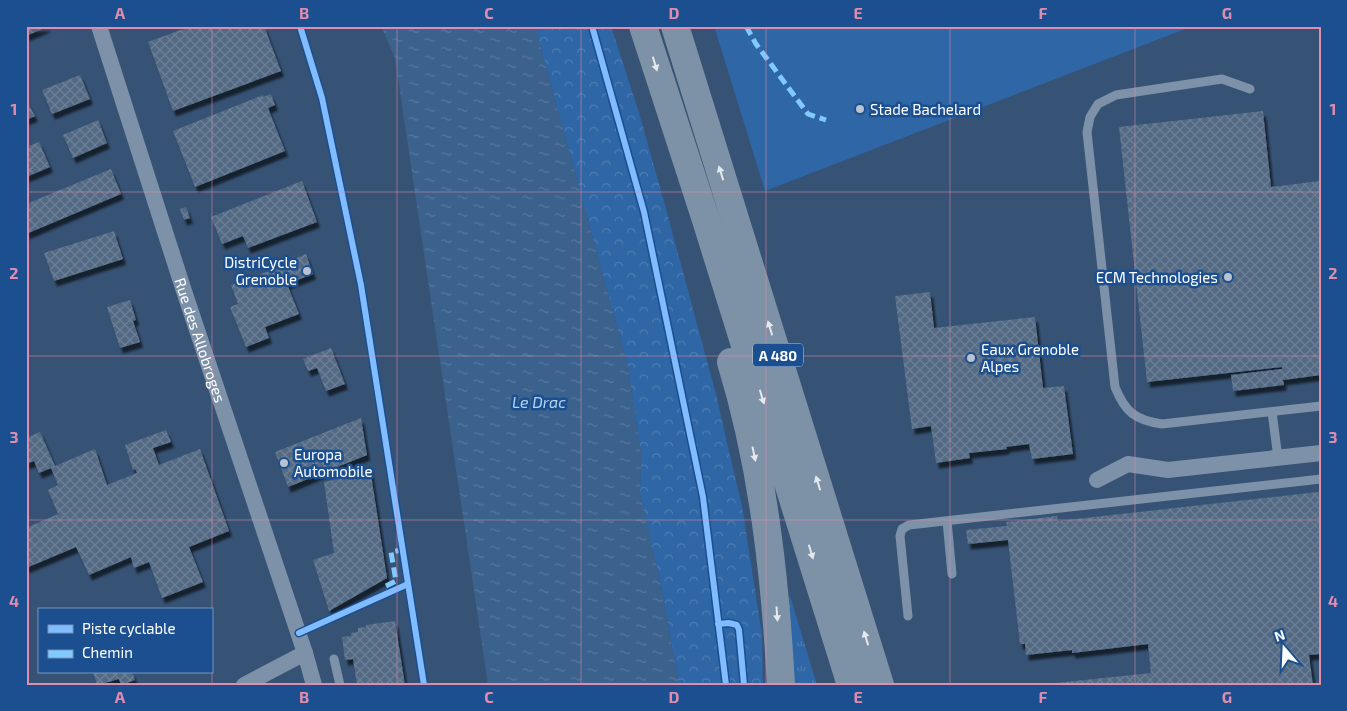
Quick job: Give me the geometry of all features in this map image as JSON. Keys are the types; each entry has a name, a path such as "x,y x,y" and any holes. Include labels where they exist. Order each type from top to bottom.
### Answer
{"highway":[{"name":"A 480","path":"643,26 706,220 851,685"},
{"name":"A 480","path":"676,26 880,685"},
{"path":"666,101 688,219 741,393 762,491 774,585 780,685"}],"street":[{"name":"Rue des Allobroges","path":"99,26 314,685"},
{"path":"1097,480 1128,464 1168,470 1321,453"},
{"path":"244,685 305,653"}],"lane":[{"path":"1250,89 1222,80 1116,95 1098,104 1090,117 1087,132 1116,387 1122,404 1134,415 1148,422 1162,424 1321,406"},
{"path":"1272,412 1278,458"},
{"path":"908,616 900,536 902,529 909,525 1321,479"},
{"path":"946,521 952,574"},
{"path":"334,659 340,685"}],"green space":[{"path":"535,26 611,26 640,116 666,209 716,394 742,506 762,635 763,685 679,685 662,590 640,494 641,454 628,367"},
{"name":"Stade Bachelard","path":"714,26 1193,26 765,191"},
{"path":"790,596 817,685 792,685 784,605"}],"water":[{"name":"Le Drac","path":"381,26 535,26 628,367 641,454 640,494 662,590 679,685 488,685 395,58"}],"building":[{"path":"26,26 49,26 26,36"},
{"path":"191,26 264,26 281,71 173,111 148,42"},
{"path":"80,75 90,99 52,114 42,90"},
{"path":"271,94 275,105 268,108 285,151 195,187 173,131 263,95 263,97"},
{"path":"26,100 35,116 26,120"},
{"name":"ECM Technologies","path":"1263,111 1271,187 1320,181 1321,375 1283,380 1284,385 1233,391 1231,375 1282,369 1282,367 1147,382 1119,127"},
{"path":"98,120 107,143 73,158 63,135"},
{"path":"39,142 50,167 26,177 26,147"},
{"path":"111,169 121,194 26,234 26,204"},
{"path":"302,181 317,222 248,248 243,236 222,244 211,217"},
{"path":"186,207 190,218 184,220 180,209"},
{"path":"114,231 123,259 54,281 44,253"},
{"path":"306,254 313,274 287,284 299,314 265,327 269,338 246,347 230,307 238,304 231,285 288,264 287,262"},
{"name":"Eaux Grenoble Alpes","path":"930,292 934,328 1035,317 1043,388 1064,386 1073,454 1032,459 1029,444 1006,447 1007,449 969,453 970,458 936,463 931,426 912,429 895,296"},
{"path":"130,300 136,320 133,321 140,342 120,348 107,307"},
{"path":"331,348 345,384 326,391 317,368 308,371 303,359"},
{"path":"361,418 367,455 288,487 275,452"},
{"path":"166,430 171,442 153,448 159,465 200,449 229,531 189,547 203,582 162,598 149,562 134,568 131,557 89,575 76,547 26,568 26,528 58,514 48,490 58,485 51,468 39,473 34,461 26,464 26,438 40,432 55,466 95,449 107,485 137,473 135,469 133,470 125,445"},
{"path":"370,468 387,578 329,611 313,560 334,553 324,482 333,480 333,473"},
{"path":"1321,493 1321,654 1309,655 1313,685 1056,685 1056,683 1151,673 1148,644 1072,653 1072,650 1026,655 1025,644 1020,644 1008,540 968,544 966,530 1007,526 1006,522 1057,516 1058,521"},
{"path":"395,621 405,685 357,685 353,659 345,660 342,637 351,636 351,633 358,632 358,628 366,627 366,625"},
{"path":"94,674 133,674 135,680 121,685 119,679 97,685"}],"marked path":[{"path":"746,26 756,44 808,114 826,120"},
{"path":"386,586 396,581 391,552 402,550"}],"cycle path":[{"path":"300,26 322,98 361,285 424,685"},
{"path":"592,26 644,212 703,497 726,685"},
{"path":"299,633 408,584"},
{"path":"718,624 729,623 737,625 744,685"}],"place":[{"name":"Stade Bachelard","path":"860,109"},
{"name":"DistriCycle Grenoble","path":"307,271"},
{"name":"ECM Technologies","path":"1228,277"},
{"name":"Eaux Grenoble Alpes","path":"971,358"},
{"name":"Europa Automobile","path":"284,463"}]}
